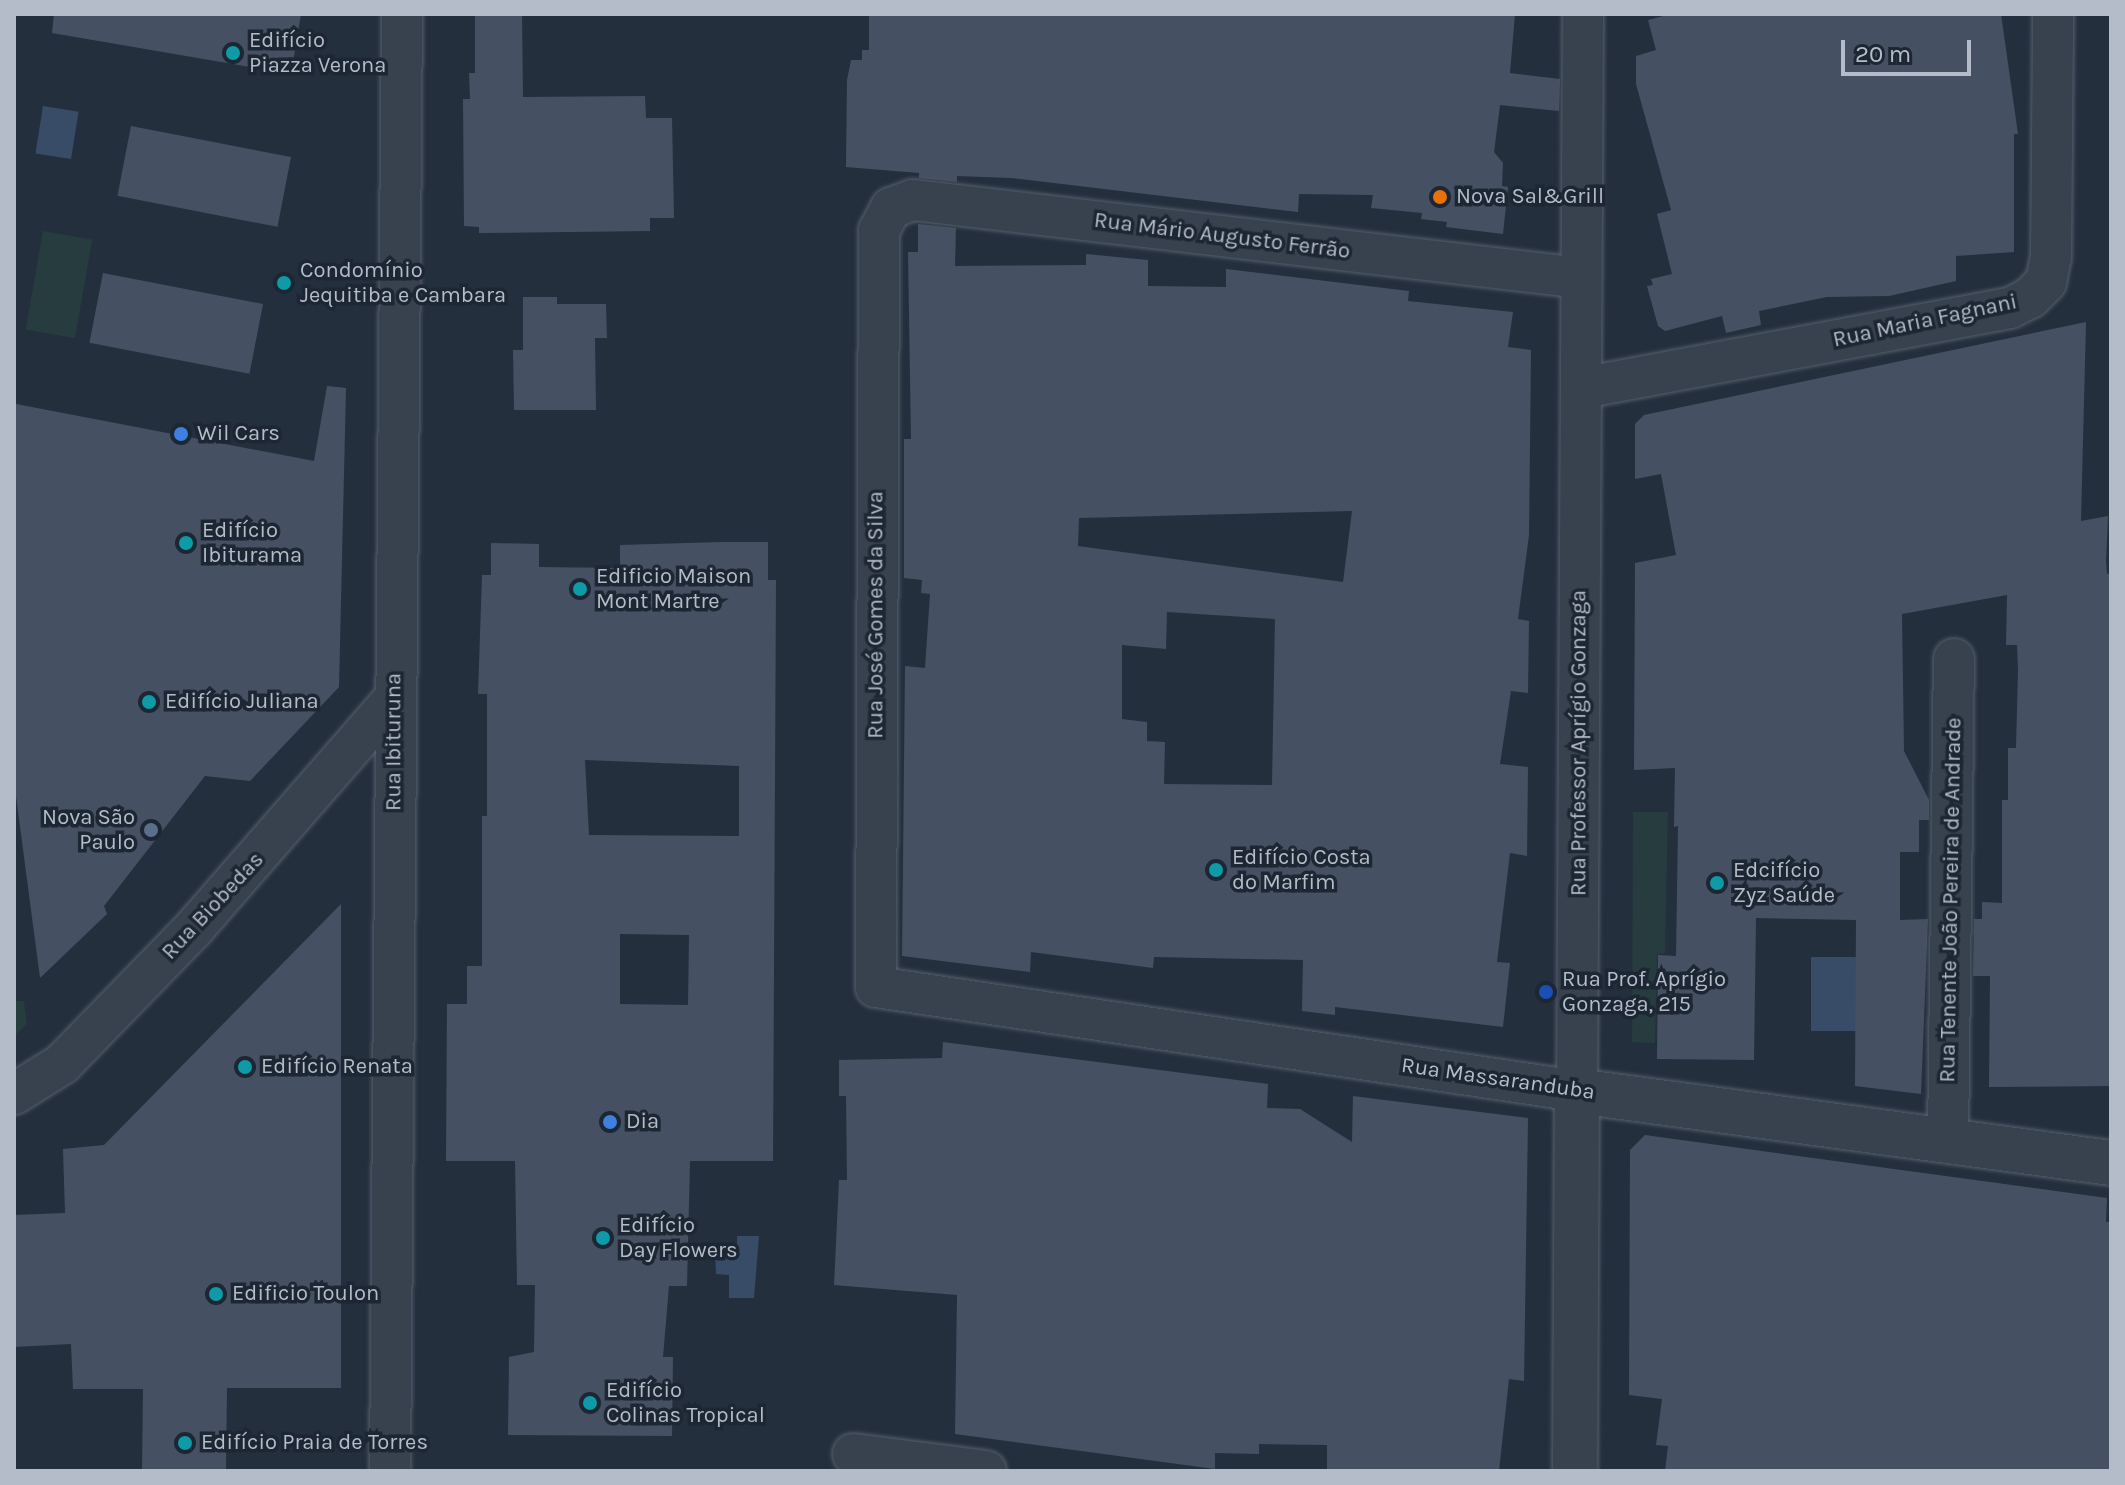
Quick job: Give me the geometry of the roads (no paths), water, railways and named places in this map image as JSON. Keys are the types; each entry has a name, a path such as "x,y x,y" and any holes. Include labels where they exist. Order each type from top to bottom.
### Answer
{"street":[{"name":"Rua Ibituruna","path":"390,1471 402,14"},
{"name":"Rua Professor Aprígio Gonzaga","path":"1575,1471 1583,14"},
{"name":"Rua Maria Fagnani","path":"1582,388 2010,308 2030,298 2046,282 2051,257 2053,14"},
{"name":"Rua Mário Augusto Ferrão","path":"879,231 891,208 913,200 1581,278"},
{"name":"Rua José Gomes da Silva","path":"879,231 873,981 885,992"},
{"name":"Rua Tenente João Pereira de Andrade","path":"1948,1141 1954,659"},
{"name":"Rua Biobedas","path":"14,1094 62,1064 195,927 394,699"},
{"name":"Rua Massaranduba","path":"885,992 1577,1091 2111,1163"},
{"path":"853,1454 986,1471"}],"water":[{"path":"43,106 79,112 71,159 35,153"},
{"path":"1811,957 1856,957 1856,1031 1811,1031"},
{"path":"737,1236 759,1236 754,1298 729,1298 729,1275 716,1274 715,1251 737,1251"}],"place":[{"name":"Edifício Piazza Verona","path":"233,53"},
{"name":"Nova Sal&Grill","path":"1440,197"},
{"name":"Condomínio Jequitiba e Cambara","path":"284,283"},
{"name":"Wil Cars","path":"181,434"},
{"name":"Edifício Ibiturama","path":"186,543"},
{"name":"Edificio Maison Mont Martre","path":"580,589"},
{"name":"Edifício Juliana","path":"149,702"},
{"name":"Nova São Paulo","path":"151,830"},
{"name":"Edifício Costa do Marfim","path":"1216,870"},
{"name":"Edcifício Zyz Saúde","path":"1717,883"},
{"name":"Rua Prof. Aprígio Gonzaga, 215","path":"1546,992"},
{"name":"Edifício Renata","path":"245,1067"},
{"name":"Dia","path":"610,1122"},
{"name":"Edifício Day Flowers","path":"603,1238"},
{"name":"Edificio Toulon","path":"216,1294"},
{"name":"Edifício Colinas Tropical","path":"590,1403"},
{"name":"Edifício Praia de Torres","path":"185,1443"}]}
